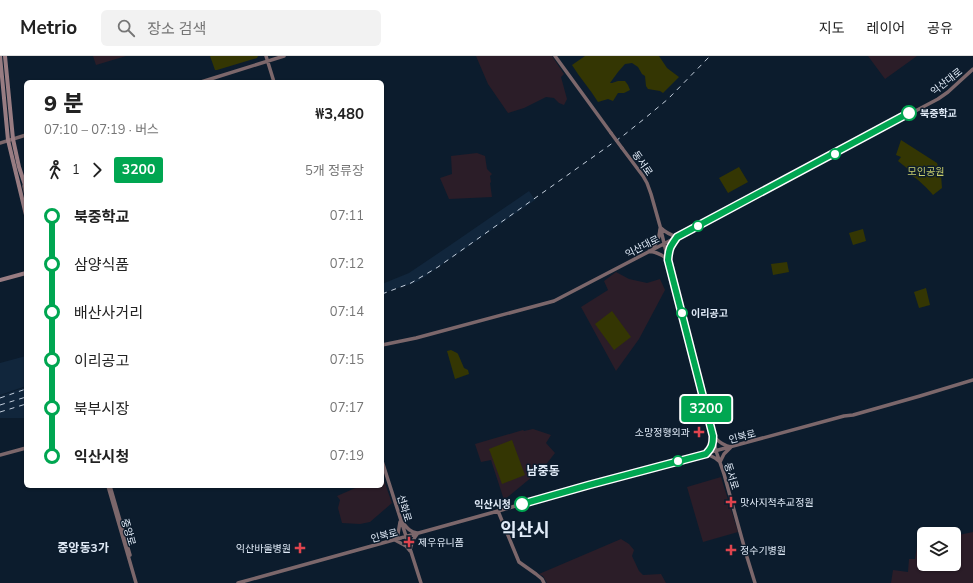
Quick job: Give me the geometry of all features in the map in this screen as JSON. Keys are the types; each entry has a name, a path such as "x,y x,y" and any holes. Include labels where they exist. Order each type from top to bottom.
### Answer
{"main road":[{"path":"0,56 10,139 17,167 24,183"},
{"path":"5,56 10,139"},
{"path":"17,167 17,179 24,207"},
{"path":"0,280 24,274"}],"street":[{"path":"266,56 273,80"},
{"path":"207,80 284,56"},
{"name":"동서로","path":"555,56 647,183 660,226 716,451 728,487 755,583"},
{"name":"익산대로","path":"384,345 416,338 554,301 938,99 973,69"},
{"path":"0,143 24,136"},
{"path":"17,167 24,189"},
{"path":"17,167 24,199"},
{"path":"660,226 664,232 677,237 669,249 668,260"},
{"path":"649,251 657,243 660,226"},
{"path":"649,251 656,252 668,260"},
{"name":"인북로","path":"238,583 589,485 844,416 853,415 973,380"},
{"path":"713,436 726,446 731,447"},
{"path":"713,436 712,446 706,454 720,462 724,454 731,447"},
{"path":"0,455 24,449"},
{"name":"선화로","path":"384,467 421,583"},
{"name":"중앙로","path":"110,488 137,583"},
{"path":"498,511 519,562 542,579 544,583"},
{"path":"401,521 408,530 419,533"},
{"path":"401,521 395,540 406,546 410,551"},
{"path":"410,551 413,539 419,533"}],"shaded area":[{"path":"93,56 126,56 96,65"},
{"path":"476,56 552,56 564,74 561,77 567,99 564,105 559,103 554,98 546,97 524,108 508,113 488,84"},
{"path":"868,56 917,56 885,79"},
{"path":"477,153 485,156 487,169 492,174 490,176 490,183 492,197 449,199 440,178 452,174 451,156"},
{"path":"529,191 535,200 417,282 384,292 384,283 409,273"},
{"path":"616,272 629,279 647,283 660,279 665,290 639,339 616,371 581,307 608,290 604,281"},
{"path":"24,357 24,387 0,395 0,363"},
{"path":"24,388 24,418 0,418 0,396"},
{"path":"533,429 551,435 546,443 555,453 544,467 504,500 491,460 481,462 475,444 523,430"},
{"path":"721,477 738,532 703,542 687,487"},
{"path":"384,481 392,503 370,522 360,524 342,523 338,508 340,500 337,496 355,488 384,488"},
{"path":"973,532 973,583 891,583 893,570 908,572 909,559 915,559 917,546 917,571 961,571 961,535"},
{"path":"621,539 629,544 634,550 632,556 639,571 643,575 661,574 666,583 547,583 543,576 539,574"}],"green space":[{"path":"210,56 258,56 257,58 215,70"},
{"path":"585,56 659,56 667,68 679,77 663,93 648,89 646,86 645,76 638,67 632,63 625,64 610,83 625,81 630,90 624,93 618,93 613,101 608,99 598,102 572,65"},
{"name":"모인공원","path":"901,140 937,163 941,175 942,188 933,195 926,187 912,176 913,173 898,161 901,157 896,155"},
{"path":"739,167 748,182 728,193 719,178"},
{"path":"863,229 866,241 853,245 849,233"},
{"path":"787,262 789,272 773,275 771,264"},
{"path":"926,288 930,305 919,308 914,292"},
{"path":"612,311 631,337 614,350 595,324"},
{"path":"451,350 458,354 464,368 468,370 469,374 455,379 447,351"},
{"path":"512,440 525,475 502,484 489,449"}],"railway":[{"path":"384,293 411,283 438,267 624,135 668,99 710,56"},
{"path":"0,398 24,390"},
{"path":"0,405 24,398"},
{"path":"0,412 24,405"}],"bus line":[{"name":"3200","path":"522,504 706,454 710,450 713,436 668,260 669,249 677,237 909,113"}],"place":[{"name":"북중학교","path":"909,113"},
{"name":"이리공고","path":"682,313"},
{"name":"소망정형외과","path":"699,432"},
{"name":"맛사지척추교정원","path":"731,502"},
{"name":"익산시청","path":"522,504"},
{"name":"제우유니폼","path":"409,542"},
{"name":"익산바울병원","path":"300,548"},
{"name":"정수기병원","path":"731,550"}],"district":[{"name":"남중동","path":"543,471"},
{"name":"익산시","path":"525,530"},
{"name":"중앙동3가","path":"83,548"}]}
